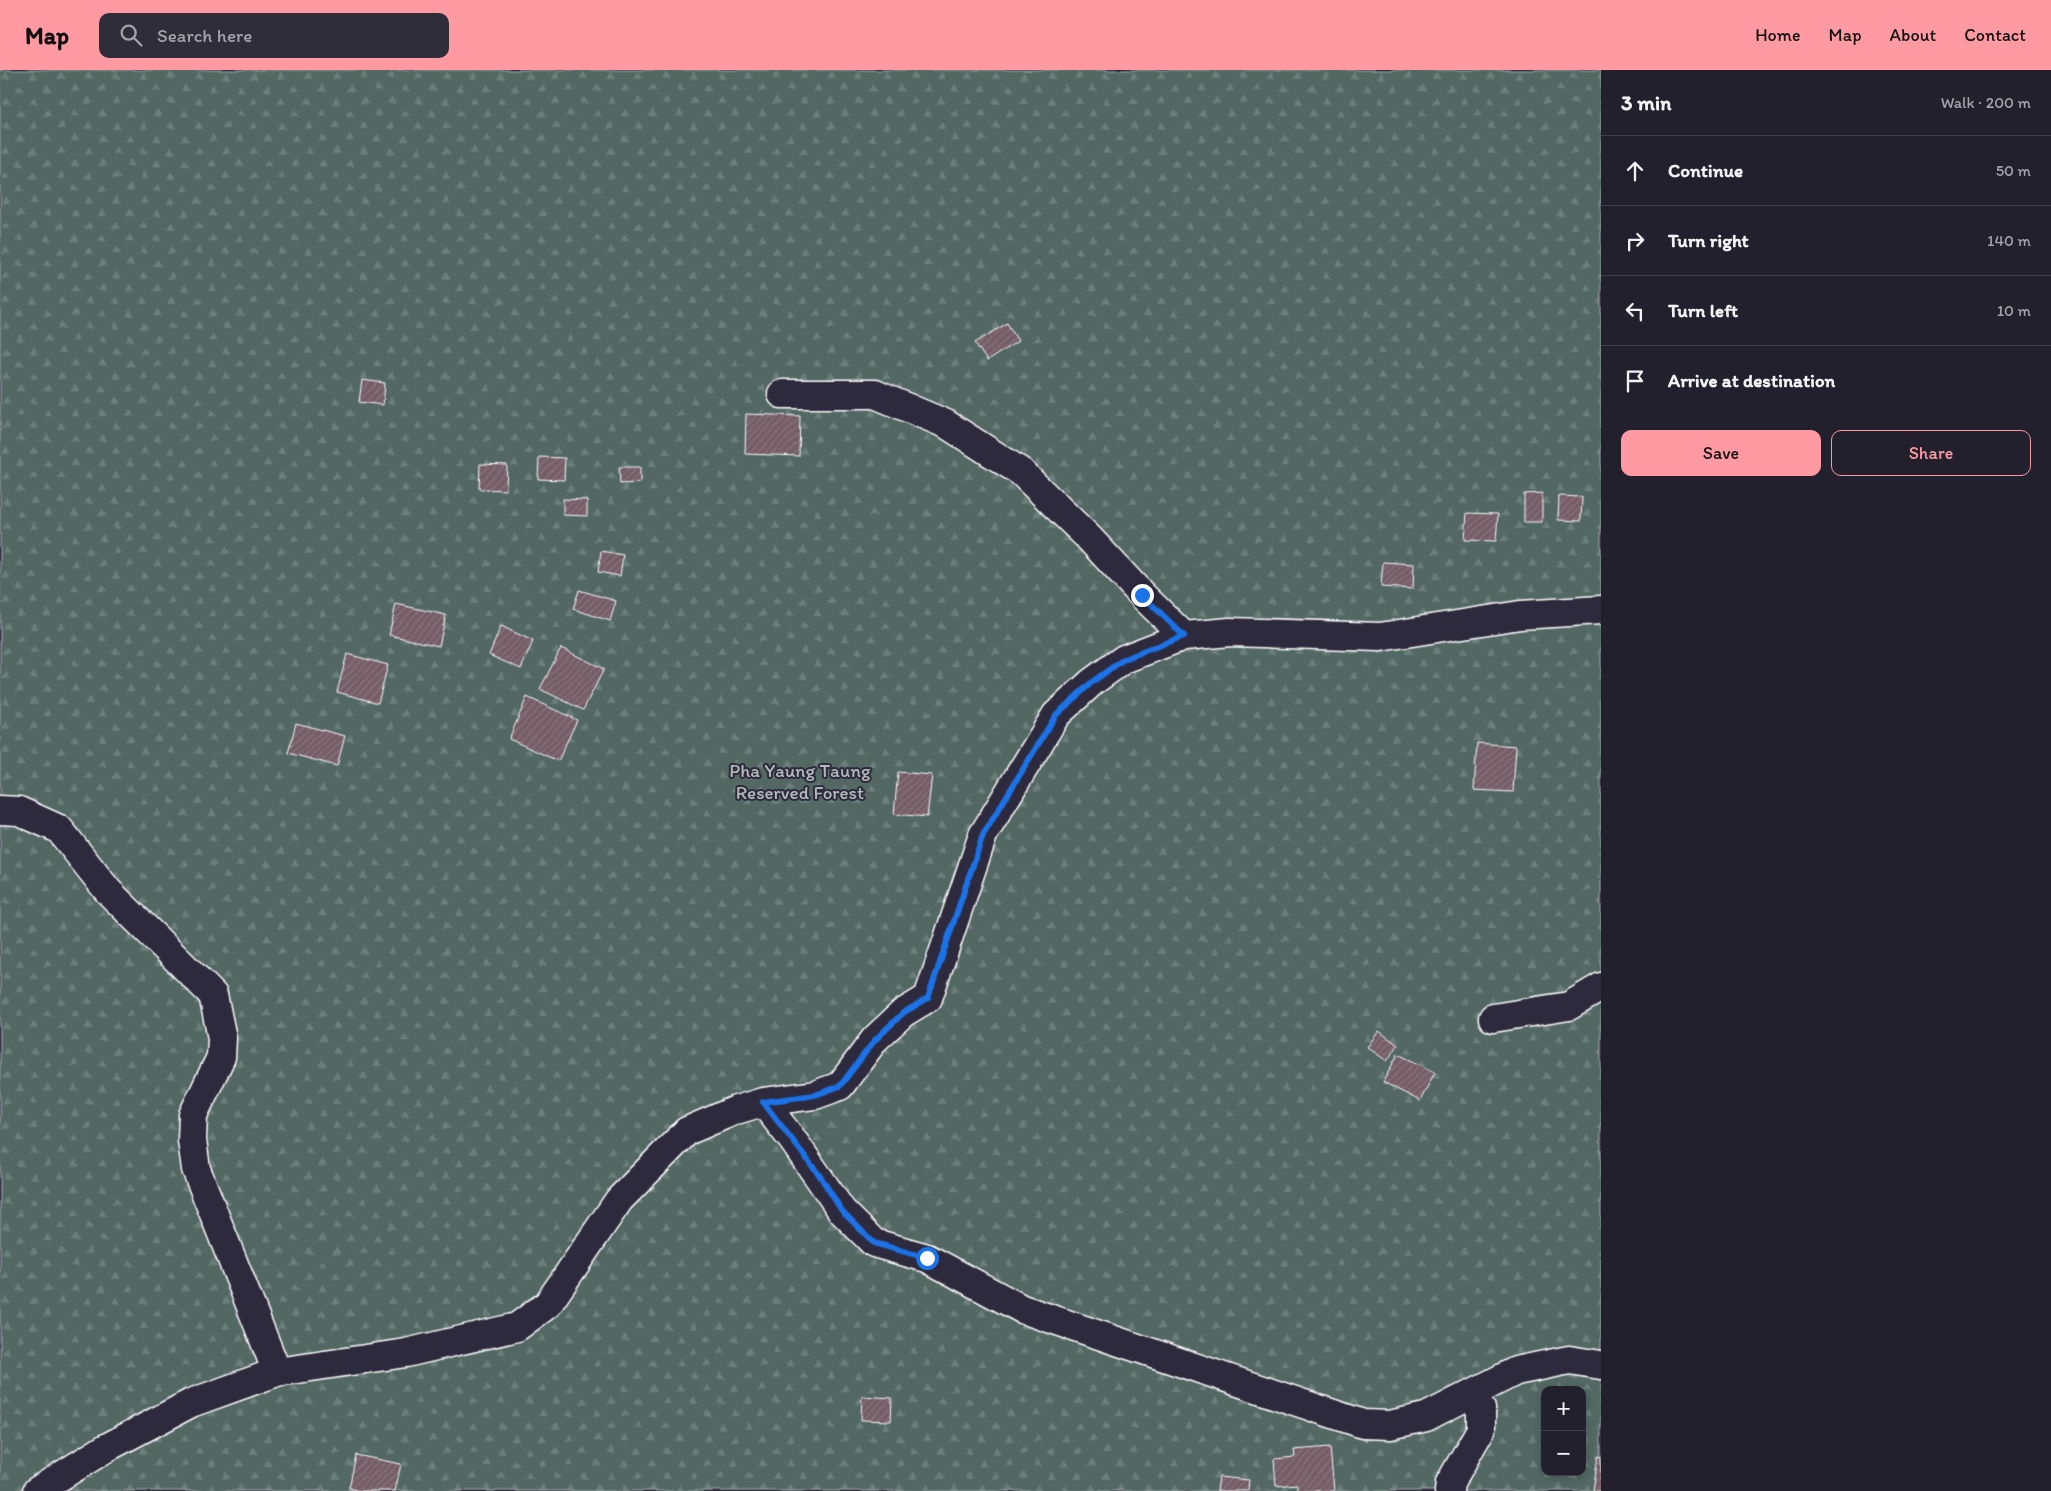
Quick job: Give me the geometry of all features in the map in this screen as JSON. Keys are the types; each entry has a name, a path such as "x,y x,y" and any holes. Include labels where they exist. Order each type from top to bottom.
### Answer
{"street":[{"path":"782,394 875,394 946,424 1021,472 1089,538 1142,595 1184,636"},
{"path":"37,1491 106,1448 191,1403 277,1372 406,1353 517,1328 548,1304 619,1200 686,1131 736,1110 763,1102 815,1095 840,1086 875,1040 903,1013 928,998 983,835 1056,715 1092,682 1124,659 1184,636 1230,632 1380,637 1520,615 1601,610"},
{"path":"0,810 19,811 59,829 108,891 213,995 222,1038 221,1057 193,1115 192,1140 196,1169 277,1372"},
{"path":"1493,1018 1568,1006 1601,987"},
{"path":"763,1102 798,1146 842,1211 874,1243 927,1258 1022,1309 1363,1424 1390,1425 1426,1417 1516,1371 1570,1360 1601,1365"},
{"path":"1450,1491 1450,1483 1481,1428 1481,1409 1469,1396"}],"green space":[{"name":"Pha Yaung Taung Reserved Forest","path":"0,70 1601,70 1601,1491 0,1491"}],"building":[{"path":"1007,323 1018,341 987,361 975,343"},
{"path":"362,380 385,383 383,405 359,402"},
{"path":"746,414 800,416 799,456 745,454"},
{"path":"539,457 565,458 564,480 538,479"},
{"path":"480,464 507,465 506,490 479,489"},
{"path":"619,467 640,467 640,483 620,484"},
{"path":"1542,493 1542,522 1524,522 1524,494"},
{"path":"1559,496 1582,497 1581,521 1558,520"},
{"path":"563,499 587,500 587,516 563,515"},
{"path":"1467,513 1498,514 1496,541 1465,540"},
{"path":"601,551 623,555 620,576 598,572"},
{"path":"1383,562 1414,564 1413,589 1381,587"},
{"path":"579,590 616,601 610,621 573,609"},
{"path":"396,604 446,615 439,646 389,635"},
{"path":"501,626 533,641 521,669 489,655"},
{"path":"561,648 604,669 583,710 540,689"},
{"path":"347,654 388,665 378,703 337,692"},
{"path":"527,697 577,720 558,761 509,739"},
{"path":"296,723 345,736 337,766 288,753"},
{"path":"1477,743 1516,746 1513,792 1474,790"},
{"path":"898,772 932,775 927,817 894,814"},
{"path":"1379,1031 1398,1045 1387,1061 1367,1047"},
{"path":"1398,1054 1435,1072 1420,1101 1383,1082"},
{"path":"862,1396 892,1398 891,1421 861,1420"},
{"path":"1330,1447 1334,1491 1297,1491 1297,1484 1276,1486 1274,1459 1295,1457 1294,1450"},
{"path":"356,1455 401,1464 395,1491 360,1491 349,1488"},
{"path":"1598,1456 1601,1457 1601,1491 1593,1491"},
{"path":"1219,1477 1249,1480 1248,1491 1217,1491"}],"route":[{"path":"927,1258 874,1243 842,1211 820,1176 763,1102 815,1095 840,1086 875,1040 903,1013 928,998 983,835 1056,715 1092,682 1124,659 1184,636 1142,595"}]}
